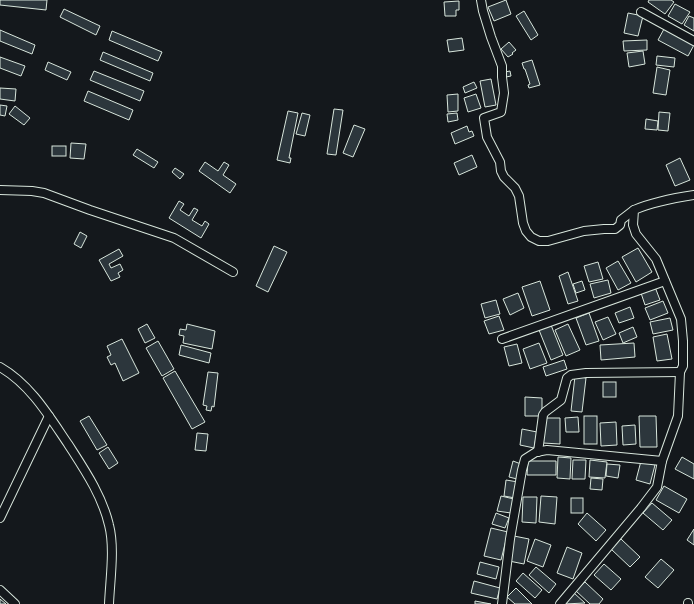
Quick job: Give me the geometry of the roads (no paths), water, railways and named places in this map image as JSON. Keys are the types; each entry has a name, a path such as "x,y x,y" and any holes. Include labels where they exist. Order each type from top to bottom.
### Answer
{"street":[{"path":"481,0 491,37 502,66 504,94 501,112 484,118 487,137 500,162 504,177 515,188 519,196 523,223 526,231 531,237 539,241 548,241 584,231 616,229 620,225 621,220 634,210 672,198 694,195"},
{"path":"641,12 694,40"},
{"path":"0,190 44,193 174,238 233,272"},
{"path":"560,604 642,508 657,487 662,461 678,416 680,372 683,366 681,319 656,259 636,234 633,226 634,210"},
{"path":"502,339 665,281"},
{"path":"0,367 29,390 49,416 88,475 99,496 109,524 112,538 109,604"},
{"path":"538,452 543,415 561,400 567,378 571,375 586,373 680,372"},
{"path":"0,518 49,416"},
{"path":"502,604 510,539 525,459 538,452 547,450 561,450 662,461"},
{"path":"0,590 15,604"}]}
